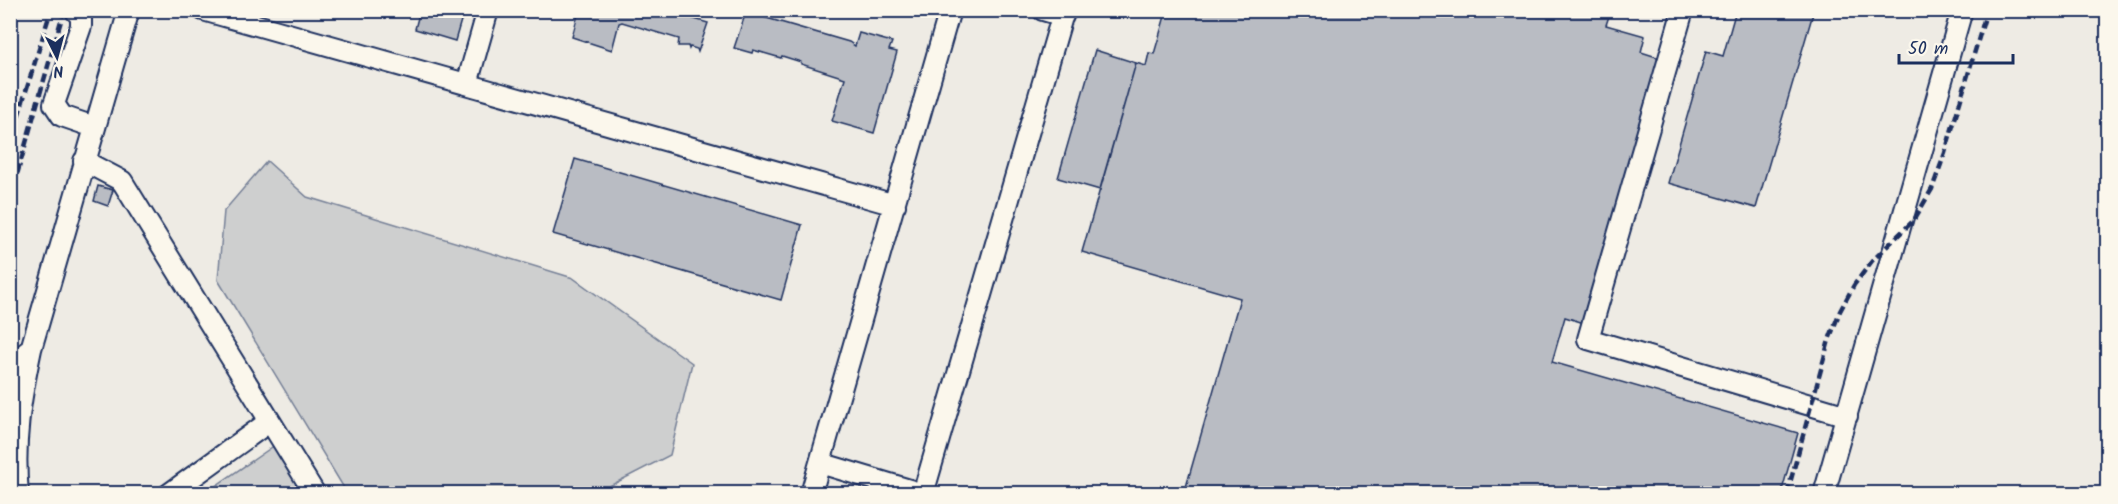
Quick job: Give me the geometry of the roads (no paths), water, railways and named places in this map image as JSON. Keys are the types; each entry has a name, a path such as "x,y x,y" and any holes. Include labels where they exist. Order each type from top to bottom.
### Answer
{"lane":[{"path":"75,10 81,17 81,26 54,104 62,116 94,126"},
{"path":"18,494 15,466 18,410 31,349 129,10"},
{"path":"203,10 895,205"},
{"path":"467,84 488,10"},
{"path":"811,494 950,10"},
{"path":"820,463 923,494 1063,13 1043,10"},
{"path":"1683,10 1588,339 1847,416"},
{"path":"1824,494 1962,10"},
{"path":"84,161 122,181 315,494"},
{"path":"10,366 31,349"},
{"path":"169,494 270,421"}],"railway":[{"path":"10,143 51,10"},
{"path":"10,199 64,10"},
{"path":"1787,494 1829,340 1840,311 1854,285 1872,261 1914,220 1932,189 1945,153 1987,10"}]}
